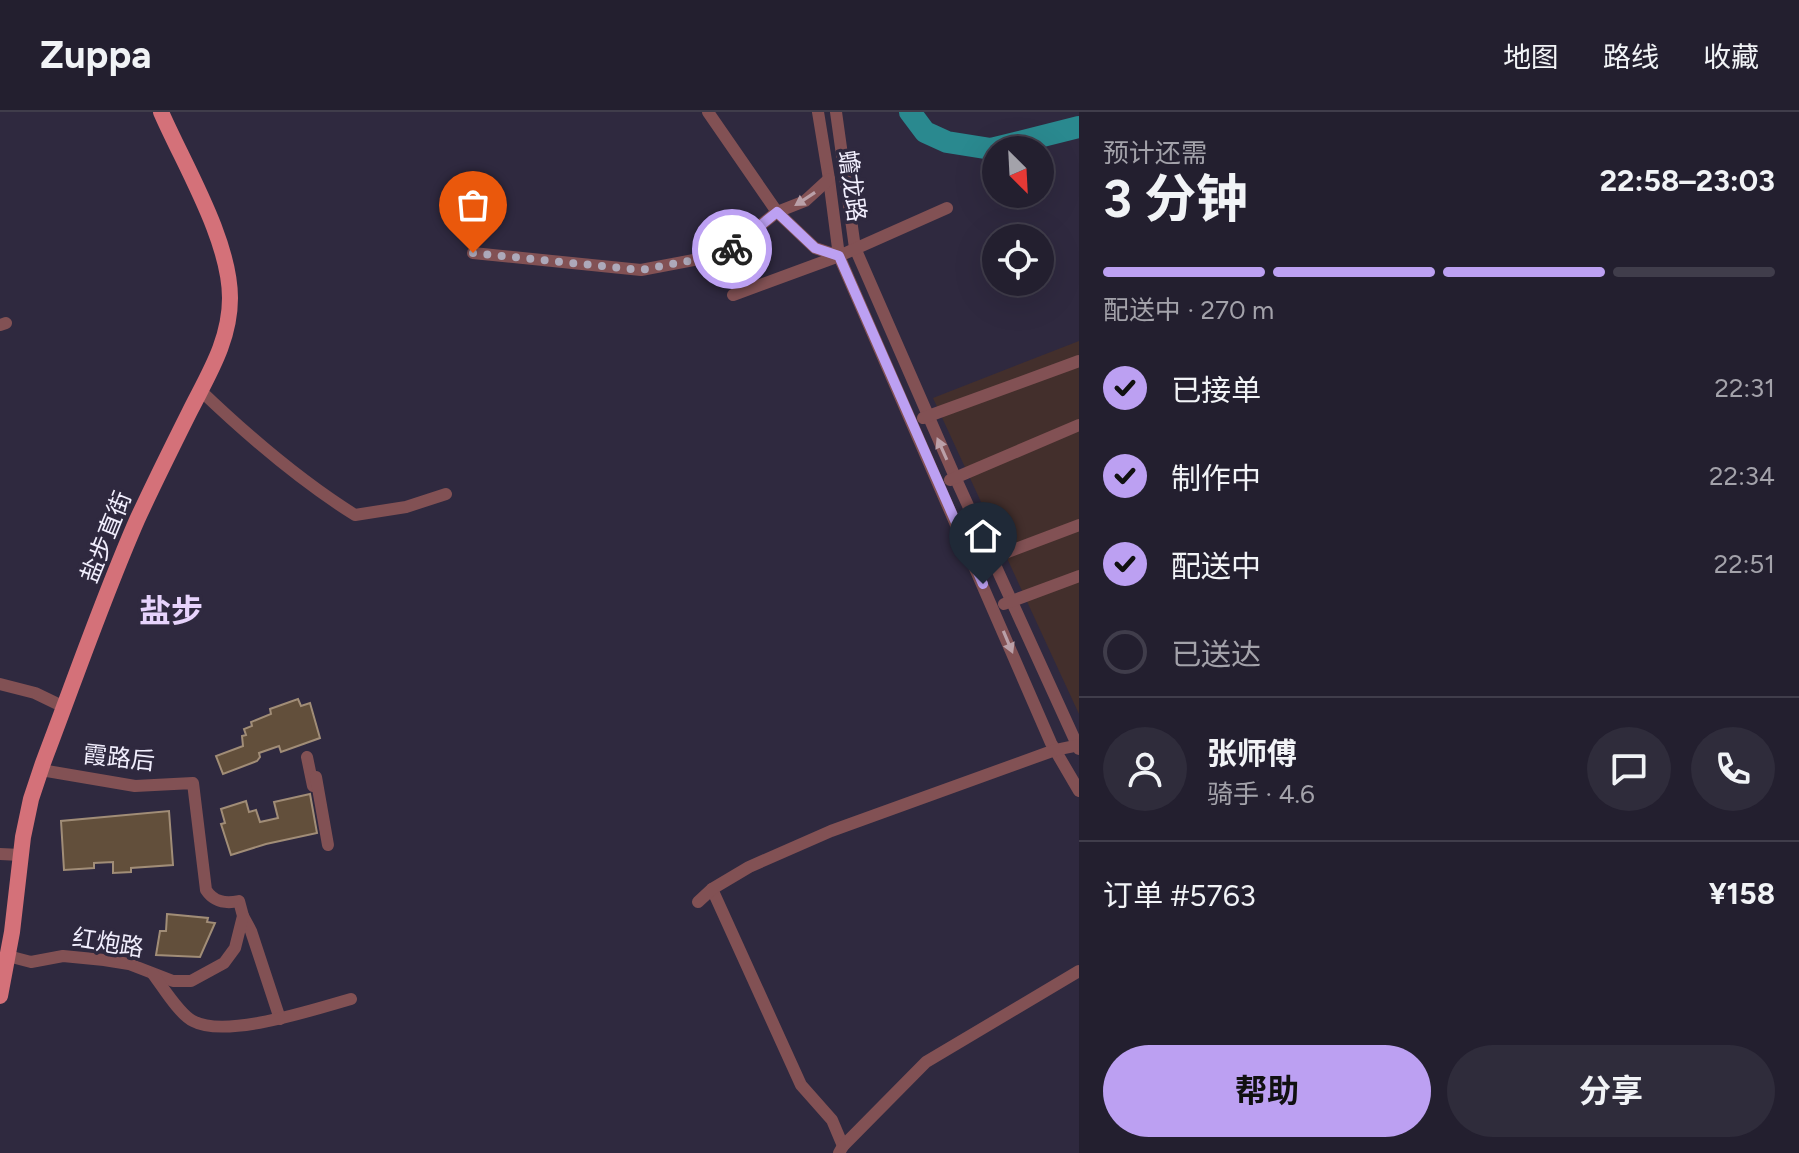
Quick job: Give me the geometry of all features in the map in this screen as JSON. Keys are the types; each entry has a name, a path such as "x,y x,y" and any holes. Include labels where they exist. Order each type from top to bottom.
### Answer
{"main road":[{"name":"盐步直街","path":"0,996 31,799 136,522 216,363 229,317 228,276 208,215 161,112"}],"street":[{"path":"708,112 777,212 815,248 839,256"},
{"name":"蟾龙路","path":"818,112 839,256 1055,750 1079,791"},
{"name":"蟾龙路","path":"836,112 855,248 1010,601 1078,746"},
{"path":"473,253 641,270 725,254 777,212 805,201 829,179"},
{"path":"733,295 839,256 947,208"},
{"path":"912,422 1079,361"},
{"path":"200,390 234,422 325,496 355,515 406,507 446,494"},
{"path":"940,485 1079,425"},
{"path":"992,558 1079,525"},
{"path":"993,608 1079,576"},
{"path":"0,684 35,693 64,707"},
{"path":"698,902 712,889 749,867 831,831 1055,750 1078,746"},
{"path":"307,757 315,795 320,804"},
{"name":"霞路后","path":"41,770 135,786 193,783 206,890 223,903 239,901 243,916"},
{"path":"316,777 328,845"},
{"path":"0,854 21,855"},
{"path":"712,889 801,1085 832,1120 841,1150 926,1062 1079,971"},
{"path":"243,916 251,931 280,1019"},
{"name":"红炮路","path":"8,956 31,962 63,956 104,960 129,964 173,981 191,981 224,963 235,948 243,916"},
{"path":"153,974 190,1020 199,1024 226,1027 280,1019 351,999"}],"shaded area":[{"path":"1079,341 1079,714 933,398"}],"building":[{"path":"298,699 301,706 310,703 320,738 281,752 279,746 259,753 257,761 223,774 216,756 243,746 244,729 252,726 251,722 271,714 270,709"},
{"path":"310,794 317,833 231,855 221,824 225,823 221,809 246,801 249,812 256,810 260,822 278,818 274,802"},
{"path":"169,811 173,865 131,868 131,872 113,873 113,862 94,863 94,868 64,870 61,821"},
{"path":"167,914 208,918 207,922 215,923 200,957 156,955 160,931 166,931"}],"waterway":[{"path":"910,112 925,132 947,142 991,149 1079,127"}],"way so far":[{"path":"473,253 641,270 725,254 732,249"}],"district":[{"name":"盐步","path":"171,611"}],"route":[{"path":"732,249 777,212 815,248 839,256 983,584"}]}
